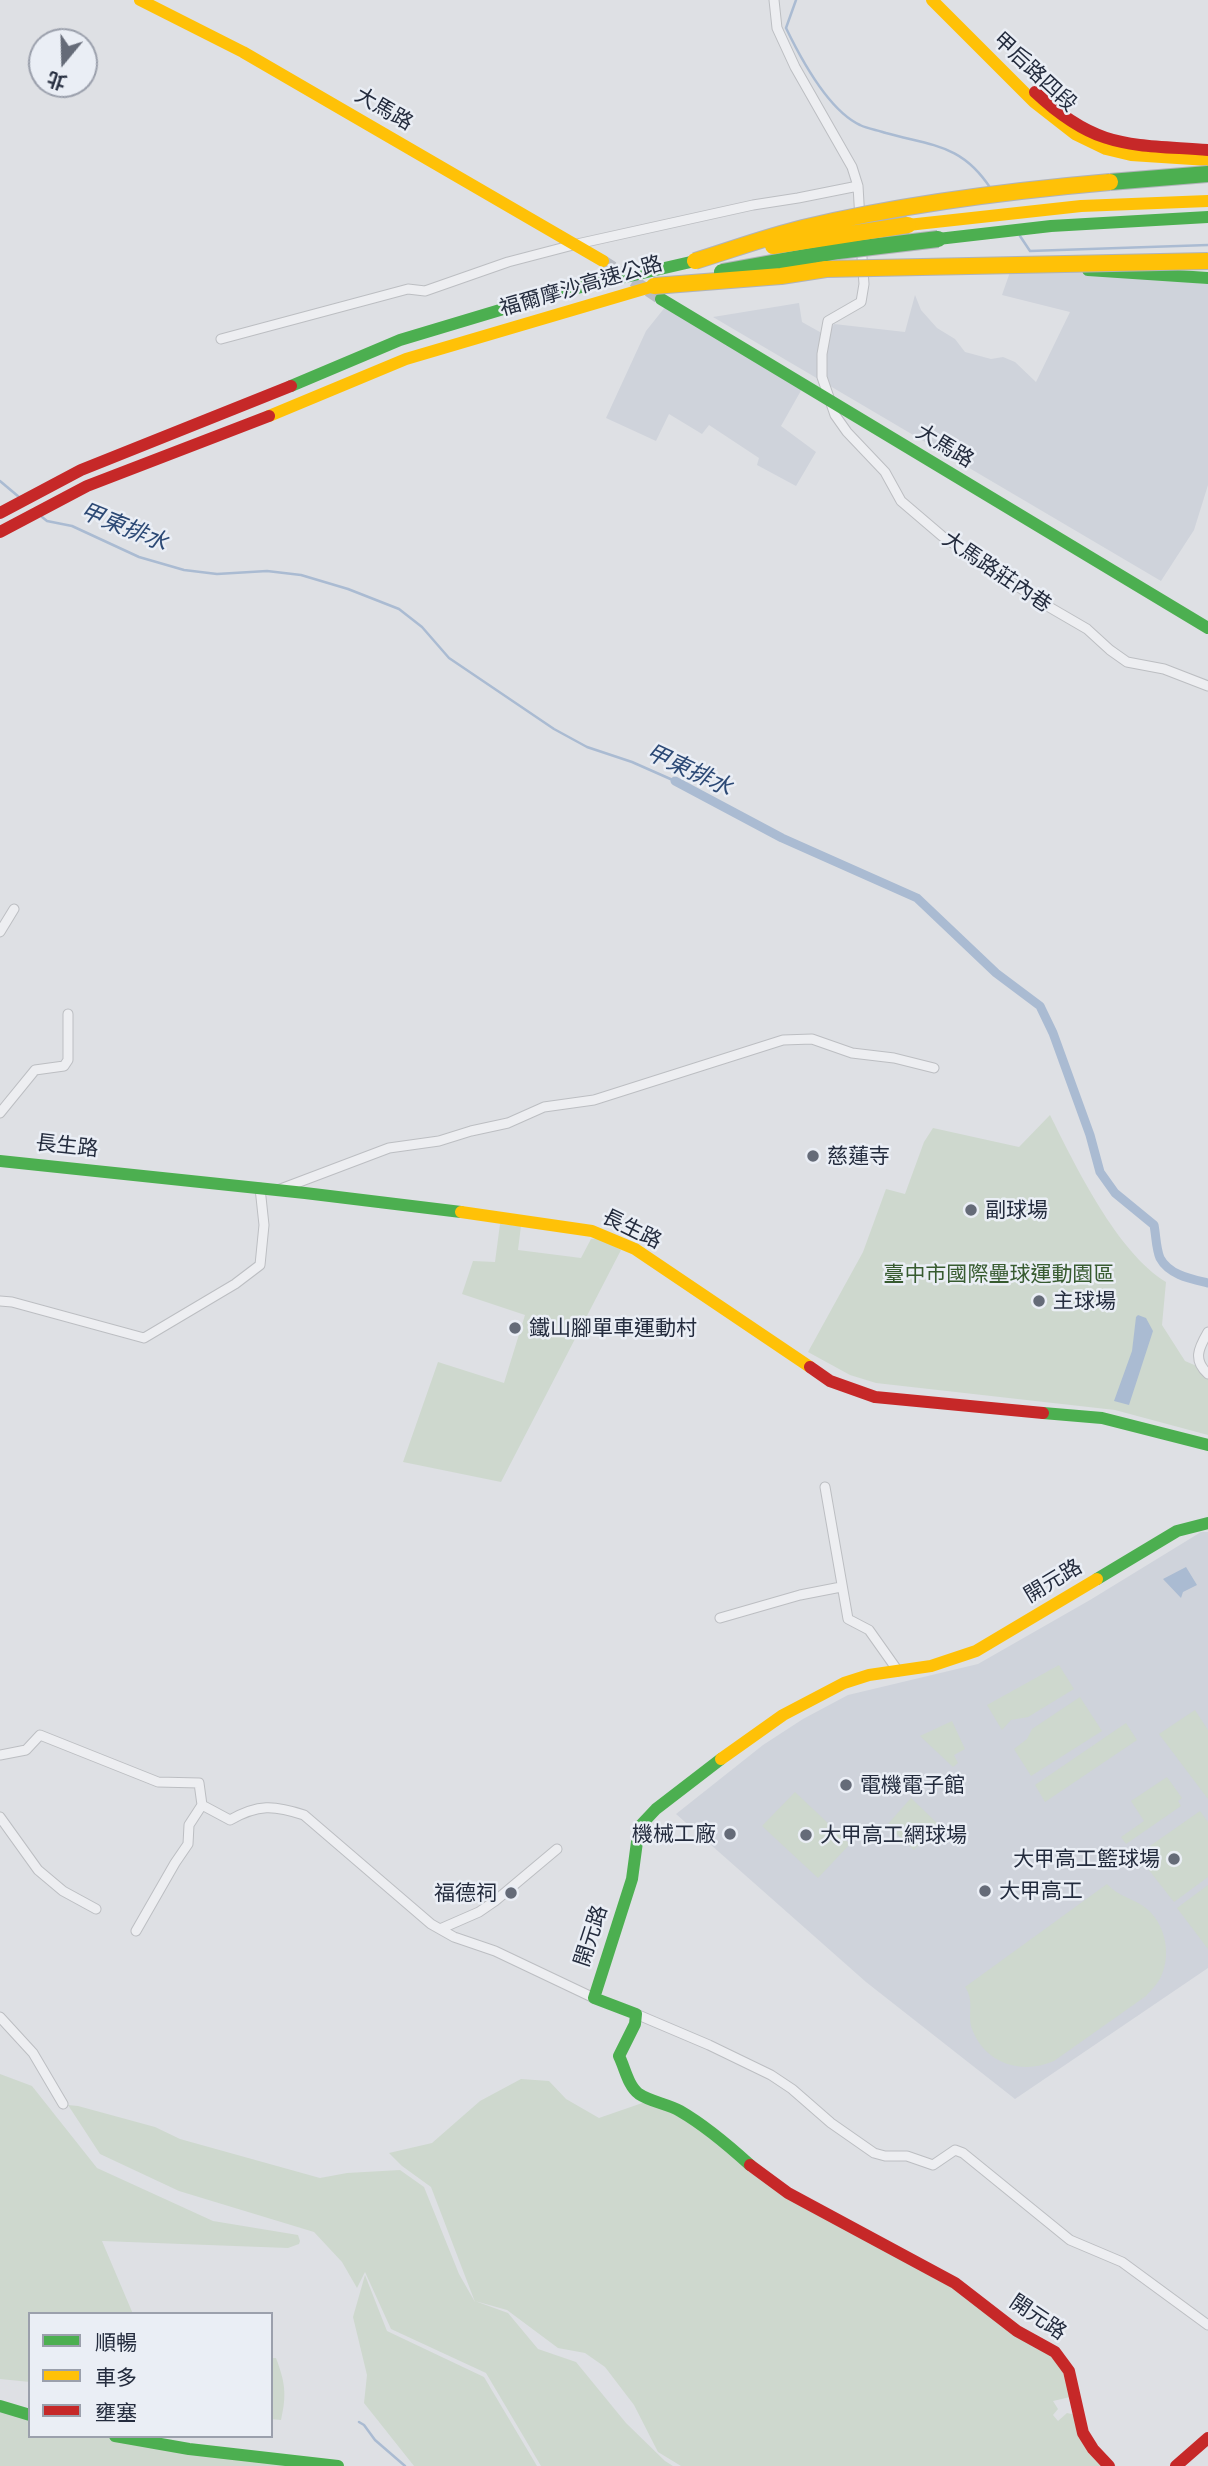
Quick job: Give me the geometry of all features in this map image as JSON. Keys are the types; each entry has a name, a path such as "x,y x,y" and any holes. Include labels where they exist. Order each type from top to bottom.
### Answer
{"main road":[{"name":"大馬路","path":"139,0 243,52 603,261"},
{"name":"甲后路四段","path":"932,0 963,34 1048,115 1083,139 1108,150 1136,156 1208,160"},
{"name":"甲后路四段","path":"943,0 1036,94 1061,115 1089,132 1115,141 1141,145 1208,150"},
{"path":"695,261 800,229 872,213 1028,189 1208,174"},
{"name":"福爾摩沙高速公路","path":"0,513 81,470 400,340 560,292 695,261 846,233 1081,206 1208,201"},
{"name":"福爾摩沙高速公路","path":"0,532 87,486 251,424 406,359 459,342 772,262 850,249 1051,226 1208,217"},
{"path":"657,292 826,269 1208,261"},
{"path":"1016,267 1208,278"},
{"name":"大馬路","path":"657,292 830,401 1208,628"},
{"name":"長生路","path":"0,1161 277,1190 541,1222 592,1231 635,1249 797,1361 851,1390 875,1397 1102,1418 1208,1445"},
{"name":"開元路","path":"1109,2466 1095,2454 1085,2440 1078,2421 1071,2378 1056,2351 1012,2329 974,2295 955,2283 770,2181 725,2142 679,2110 639,2094 629,2081 619,2056 635,2024 636,2014 594,1998 632,1879 639,1827 750,1737 783,1715 844,1683 869,1675 931,1666 976,1651 1177,1531 1208,1523"},
{"path":"0,2406 28,2414"},
{"path":"126,2438 189,2449 338,2466"},
{"path":"1176,2466 1208,2438"}],"street":[{"path":"220,339 408,289 425,291 508,262 577,244 753,205 858,186 852,167 795,67 777,27 774,0"},
{"name":"大馬路莊內巷","path":"858,186 864,284 861,302 828,321 821,354 822,377 835,415 847,432 885,472 901,501 942,536 1044,604 1087,629 1127,662 1164,669 1208,686"},
{"path":"0,932 14,909"},
{"path":"0,1113 35,1070 64,1066 68,1060 68,1014"},
{"path":"277,1190 389,1147 439,1141 508,1123 544,1107 594,1100 783,1041 812,1039 852,1053 894,1058 934,1068"},
{"path":"0,1301 144,1338 235,1284 260,1265 264,1225 260,1188"},
{"path":"1208,1332 1198,1349 1198,1360 1208,1374"},
{"path":"825,1487 848,1619 869,1630 898,1671"},
{"path":"720,1618 800,1595 841,1587"},
{"path":"0,1755 26,1750 40,1735 158,1782 200,1783 202,1805 189,1825 188,1844 136,1931"},
{"path":"202,1805 230,1820 248,1810 278,1806 304,1815 431,1924 454,1937 495,1951 594,1998"},
{"path":"0,1817 38,1870 63,1891 96,1909"},
{"path":"440,1929 479,1912 557,1849"},
{"path":"636,2014 771,2075 792,2088 831,2123 874,2153 907,2156 933,2165 955,2150 963,2153 1070,2240 1122,2262 1208,2325"},
{"path":"0,2017 33,2053 63,2104"}],"shaded area":[{"path":"1067,271 1208,284 1208,485 1194,530 1161,581 713,317 799,303 802,322 827,336 834,324 905,332 915,295 921,310 937,328 955,339 965,352 991,359 1003,357 1015,362 1036,382 1070,312 1002,295 1010,272"},
{"path":"666,306 803,387 781,426 816,452 796,486 757,465 759,458 709,425 702,434 669,414 656,441 606,418 646,331"},
{"name":"大甲高工","path":"1201,1532 1208,1532 1208,1968 1015,2099 866,1982 676,1814 763,1745 803,1719 848,1695 978,1664"}],"green space":[{"name":"臺中市國際壘球運動園區","path":"1050,1115 1099,1207 1131,1251 1166,1282 1162,1325 1185,1361 1199,1367 1208,1378 1208,1435 1115,1410 876,1383 850,1375 808,1352 863,1252 886,1189 905,1194 924,1142 933,1128 1019,1147"},
{"name":"鐵山腳單車運動村","path":"500,1224 521,1226 518,1250 581,1258 591,1239 600,1238 621,1250 501,1482 403,1462 438,1362 504,1383 525,1315 462,1294 473,1261 495,1262"},
{"path":"1059,1665 1074,1689 1028,1717 1011,1720 1002,1730 987,1705"},
{"path":"1080,1697 1102,1731 1031,1776 1014,1749 1027,1739 1032,1729"},
{"path":"1195,1710 1208,1730 1208,1799 1159,1734"},
{"path":"952,1721 965,1749 954,1755 958,1763 953,1767 920,1736"},
{"path":"1126,1723 1137,1740 1045,1802 1035,1785"},
{"path":"1167,1777 1182,1798 1178,1801 1181,1806 1126,1844 1121,1837 1144,1821 1131,1801"},
{"name":"大甲高工網球場","path":"795,1792 850,1844 818,1878 762,1826"},
{"path":"911,1798 938,1824 914,1850 887,1825"},
{"name":"大甲高工籃球場","path":"1200,1811 1208,1822 1208,1877 1174,1902 1137,1855"},
{"path":"1107,1884 1147,1909 1158,1923 1166,1948 1165,1966 1159,1980 1146,1996 1054,2061 1030,2067 1017,2066 995,2058 978,2041 972,2029 970,1997 965,1987"},
{"name":"大甲高工籃球場","path":"1208,1885 1208,1949 1177,1908"},
{"path":"0,2074 32,2086 97,2168 213,2221 298,2235 299,2244 288,2248 102,2241 132,2312 28,2312 28,2382 0,2379"},
{"path":"521,2079 549,2081 566,2099 599,2118 648,2101 715,2129 795,2193 948,2273 1008,2326 1047,2346 1063,2371 1070,2397 1053,2401 1058,2409 1053,2415 1058,2421 1067,2413 1076,2415 1084,2440 1116,2466 681,2466 658,2452 634,2405 605,2367 585,2353 558,2348 507,2310 475,2301 508,2313 538,2349 576,2362 626,2423 673,2466 541,2466 486,2373 391,2329 365,2272 357,2288 342,2262 314,2232 179,2191 100,2154 68,2105 155,2127 180,2139 320,2178 347,2173 400,2170 424,2187 459,2274 475,2302 431,2187 389,2153 432,2143 480,2101"},
{"path":"365,2275 387,2331 484,2377 537,2466 414,2466 364,2403 367,2375 353,2317"},
{"path":"273,2358 276,2358 283,2381 284,2403 281,2420 273,2419"},
{"path":"0,2405 28,2414 28,2438 118,2438 160,2446 335,2466 0,2466"}],"water":[{"path":"1138,1315 1146,1318 1153,1331 1129,1405 1114,1401 1132,1351"},
{"path":"1186,1567 1197,1585 1183,1592 1181,1598 1163,1579"}],"waterway":[{"path":"796,0 786,28 808,68 837,108 863,126 945,149 957,155 969,163 991,189"},
{"path":"1020,236 1030,251 1208,245"},
{"name":"甲東排水","path":"0,481 19,497"},
{"name":"甲東排水","path":"42,517 47,521 72,526 139,557 184,570 217,574 267,571 301,575 348,589 399,609 422,627 449,658 554,729 587,747 632,762 675,781"},
{"name":"甲東排水","path":"675,781 782,838 917,898 996,973 1040,1006 1053,1033 1090,1135 1100,1172 1115,1193 1154,1225 1160,1258 1164,1264 1181,1275 1208,1283"},
{"path":"359,2422 405,2466"}],"tunnel":[{"path":"603,261 661,299"}],"traffic: fast":[{"path":"1110,182 1208,174"},
{"path":"938,239 1051,226 1208,217"},
{"path":"722,272 838,251 938,239"},
{"path":"291,386 400,340 560,292 695,261"},
{"path":"1088,270 1208,278"},
{"path":"661,299 1208,628"},
{"path":"0,1161 461,1212"},
{"path":"1043,1413 1102,1418 1208,1445"},
{"path":"1097,1579 1177,1531 1208,1523"},
{"path":"721,1759 656,1809 639,1827 632,1879 594,1998 636,2014 635,2024 619,2056 635,2091 690,2117 750,2165"},
{"path":"0,2406 28,2414"},
{"path":"126,2438 189,2449 338,2466"}],"traffic: slow":[{"path":"140,0 243,52 603,261"},
{"path":"932,0 1034,102 1075,134 1106,149 1131,155 1208,160"},
{"path":"695,261 789,232 879,212 994,194 1110,182"},
{"path":"908,225 1081,206 1208,201"},
{"path":"773,246 908,225"},
{"path":"654,286 781,276 826,269 1208,261"},
{"path":"269,416 406,359 654,286"},
{"path":"461,1212 592,1231 635,1249 810,1367"},
{"path":"721,1759 783,1715 844,1683 869,1675 931,1666 976,1651 1097,1579"}],"traffic: jam":[{"path":"1035,92 1077,125 1096,134 1135,144 1208,150"},
{"path":"0,513 81,470 291,386"},
{"path":"0,532 87,486 269,416"},
{"path":"810,1367 830,1381 875,1397 1043,1413"},
{"path":"750,2165 788,2193 955,2283 1017,2331 1055,2352 1069,2371 1083,2433 1109,2466"},
{"path":"1176,2466 1208,2438"}],"place":[{"name":"慈蓮寺","path":"813,1156"},
{"name":"副球場","path":"971,1210"},
{"name":"主球場","path":"1039,1301"},
{"name":"鐵山腳單車運動村","path":"515,1328"},
{"name":"電機電子館","path":"846,1785"},
{"name":"機械工廠","path":"730,1834"},
{"name":"大甲高工網球場","path":"806,1835"},
{"name":"大甲高工籃球場","path":"1174,1859"},
{"name":"大甲高工","path":"985,1891"},
{"name":"福德祠","path":"511,1893"}]}
